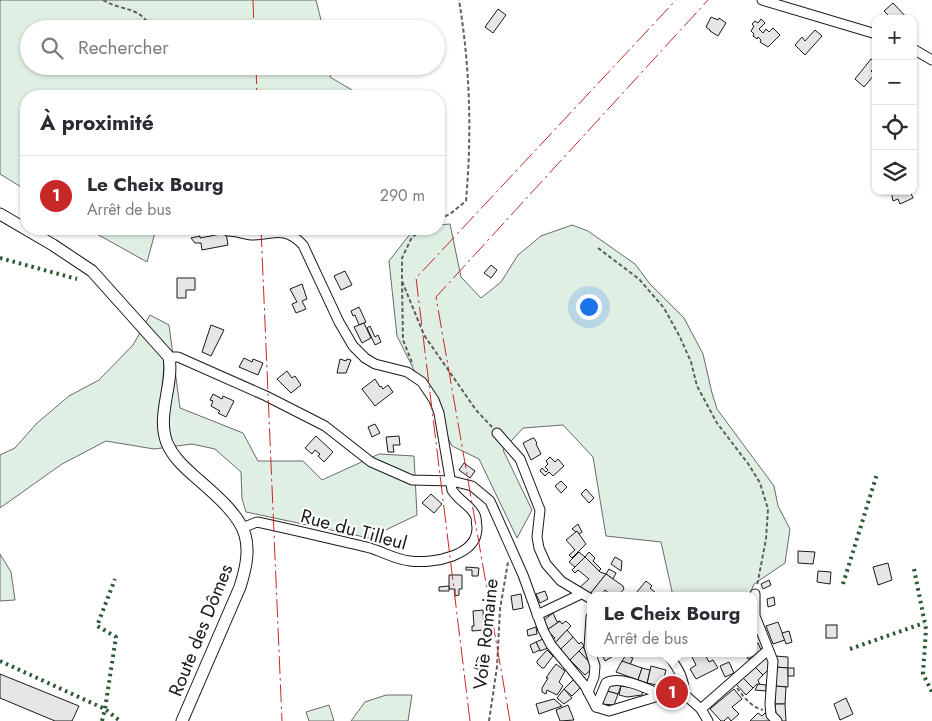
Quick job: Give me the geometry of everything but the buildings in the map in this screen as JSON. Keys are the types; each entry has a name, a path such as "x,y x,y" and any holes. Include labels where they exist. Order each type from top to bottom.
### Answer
{"street":[{"path":"762,0 872,33"},
{"path":"917,51 932,60"},
{"path":"0,214 20,226"},
{"path":"36,235 92,271 169,357 178,357 266,396 325,426 370,462 412,480 452,481 472,486 490,501 523,575 537,615 551,646 579,677 596,707 609,710 662,695 684,694"},
{"path":"290,235 303,245 339,322 353,346 365,358 375,364 407,372 417,379"},
{"name":"Route des Dômes","path":"169,357 172,369 163,422 167,443 177,460 234,515 245,534 247,552 245,570 240,587 182,721"},
{"name":"Rue du Tilleul","path":"242,528 257,522 373,549 409,562 442,559 455,555 468,547 475,540 477,531 476,516 470,508 457,499 452,490 452,481 439,414 434,400 422,382 417,379"},
{"path":"497,433 520,459 540,510 537,537 539,548 546,564 561,581 587,597"},
{"path":"537,615 581,594"},
{"path":"757,624 773,661 771,715 777,721"},
{"path":"669,657 681,674 685,686 684,694 704,717 732,682 768,650"},
{"path":"588,692 594,677 595,666 592,657"},
{"path":"596,707 606,683 610,680 641,686 662,695"}],"path":[{"path":"103,0 116,7 136,11 148,20"},
{"path":"445,216 466,201 470,103 466,41 459,0"},
{"path":"414,235 410,239 402,258 403,340 416,371 417,379"},
{"path":"598,248 639,279 664,308 691,362 697,386 717,423 749,464 760,483 768,509 761,567 755,592"},
{"path":"402,281 424,335 476,410 497,433"},
{"name":"Voie Romaine","path":"489,721 497,668 500,609 511,550"},
{"path":"732,682 748,702 757,708 771,711"}],"green space":[{"path":"0,0 316,0 321,20 20,20 20,75 331,75 330,77 352,90 20,90 20,186 0,174"},
{"path":"445,224 450,224 461,277 481,298 501,282 518,255 541,236 572,225 588,231 635,264 650,284 684,318 703,354 717,409 774,486 778,506 790,529 785,563 754,584 751,592 672,592 661,542 606,536 593,457 563,425 523,428 503,450 532,510 517,538 479,459 452,446 397,336 389,261 409,235 445,235"},
{"path":"99,235 154,235 147,262"},
{"path":"150,315 169,325 180,408 243,433 258,461 303,461 322,480 379,454 414,456 417,515 369,538 246,512 242,499 241,472 215,449 192,444 154,449 106,441 62,464 0,508 0,455 15,448 37,423 69,396 99,380 133,345"},
{"path":"0,554 11,572 15,600 0,601"},
{"path":"386,695 412,695 408,721 351,721 365,702"},
{"path":"329,705 334,721 309,721 306,712"}],"hedge":[{"path":"0,258 77,279"},
{"path":"843,584 877,474"},
{"path":"914,569 926,629 923,674 932,692"},
{"path":"102,721 116,637 97,626 115,579"},
{"path":"850,649 924,623"},
{"path":"0,661 105,709 120,721"}],"power":[{"path":"253,0 254,20"},
{"path":"470,721 416,278 676,0"},
{"path":"510,721 436,297 708,0"},
{"path":"256,75 257,90"},
{"path":"261,235 282,721"}],"place":[{"name":"Le Cheix Bourg","path":"672,692"}]}
